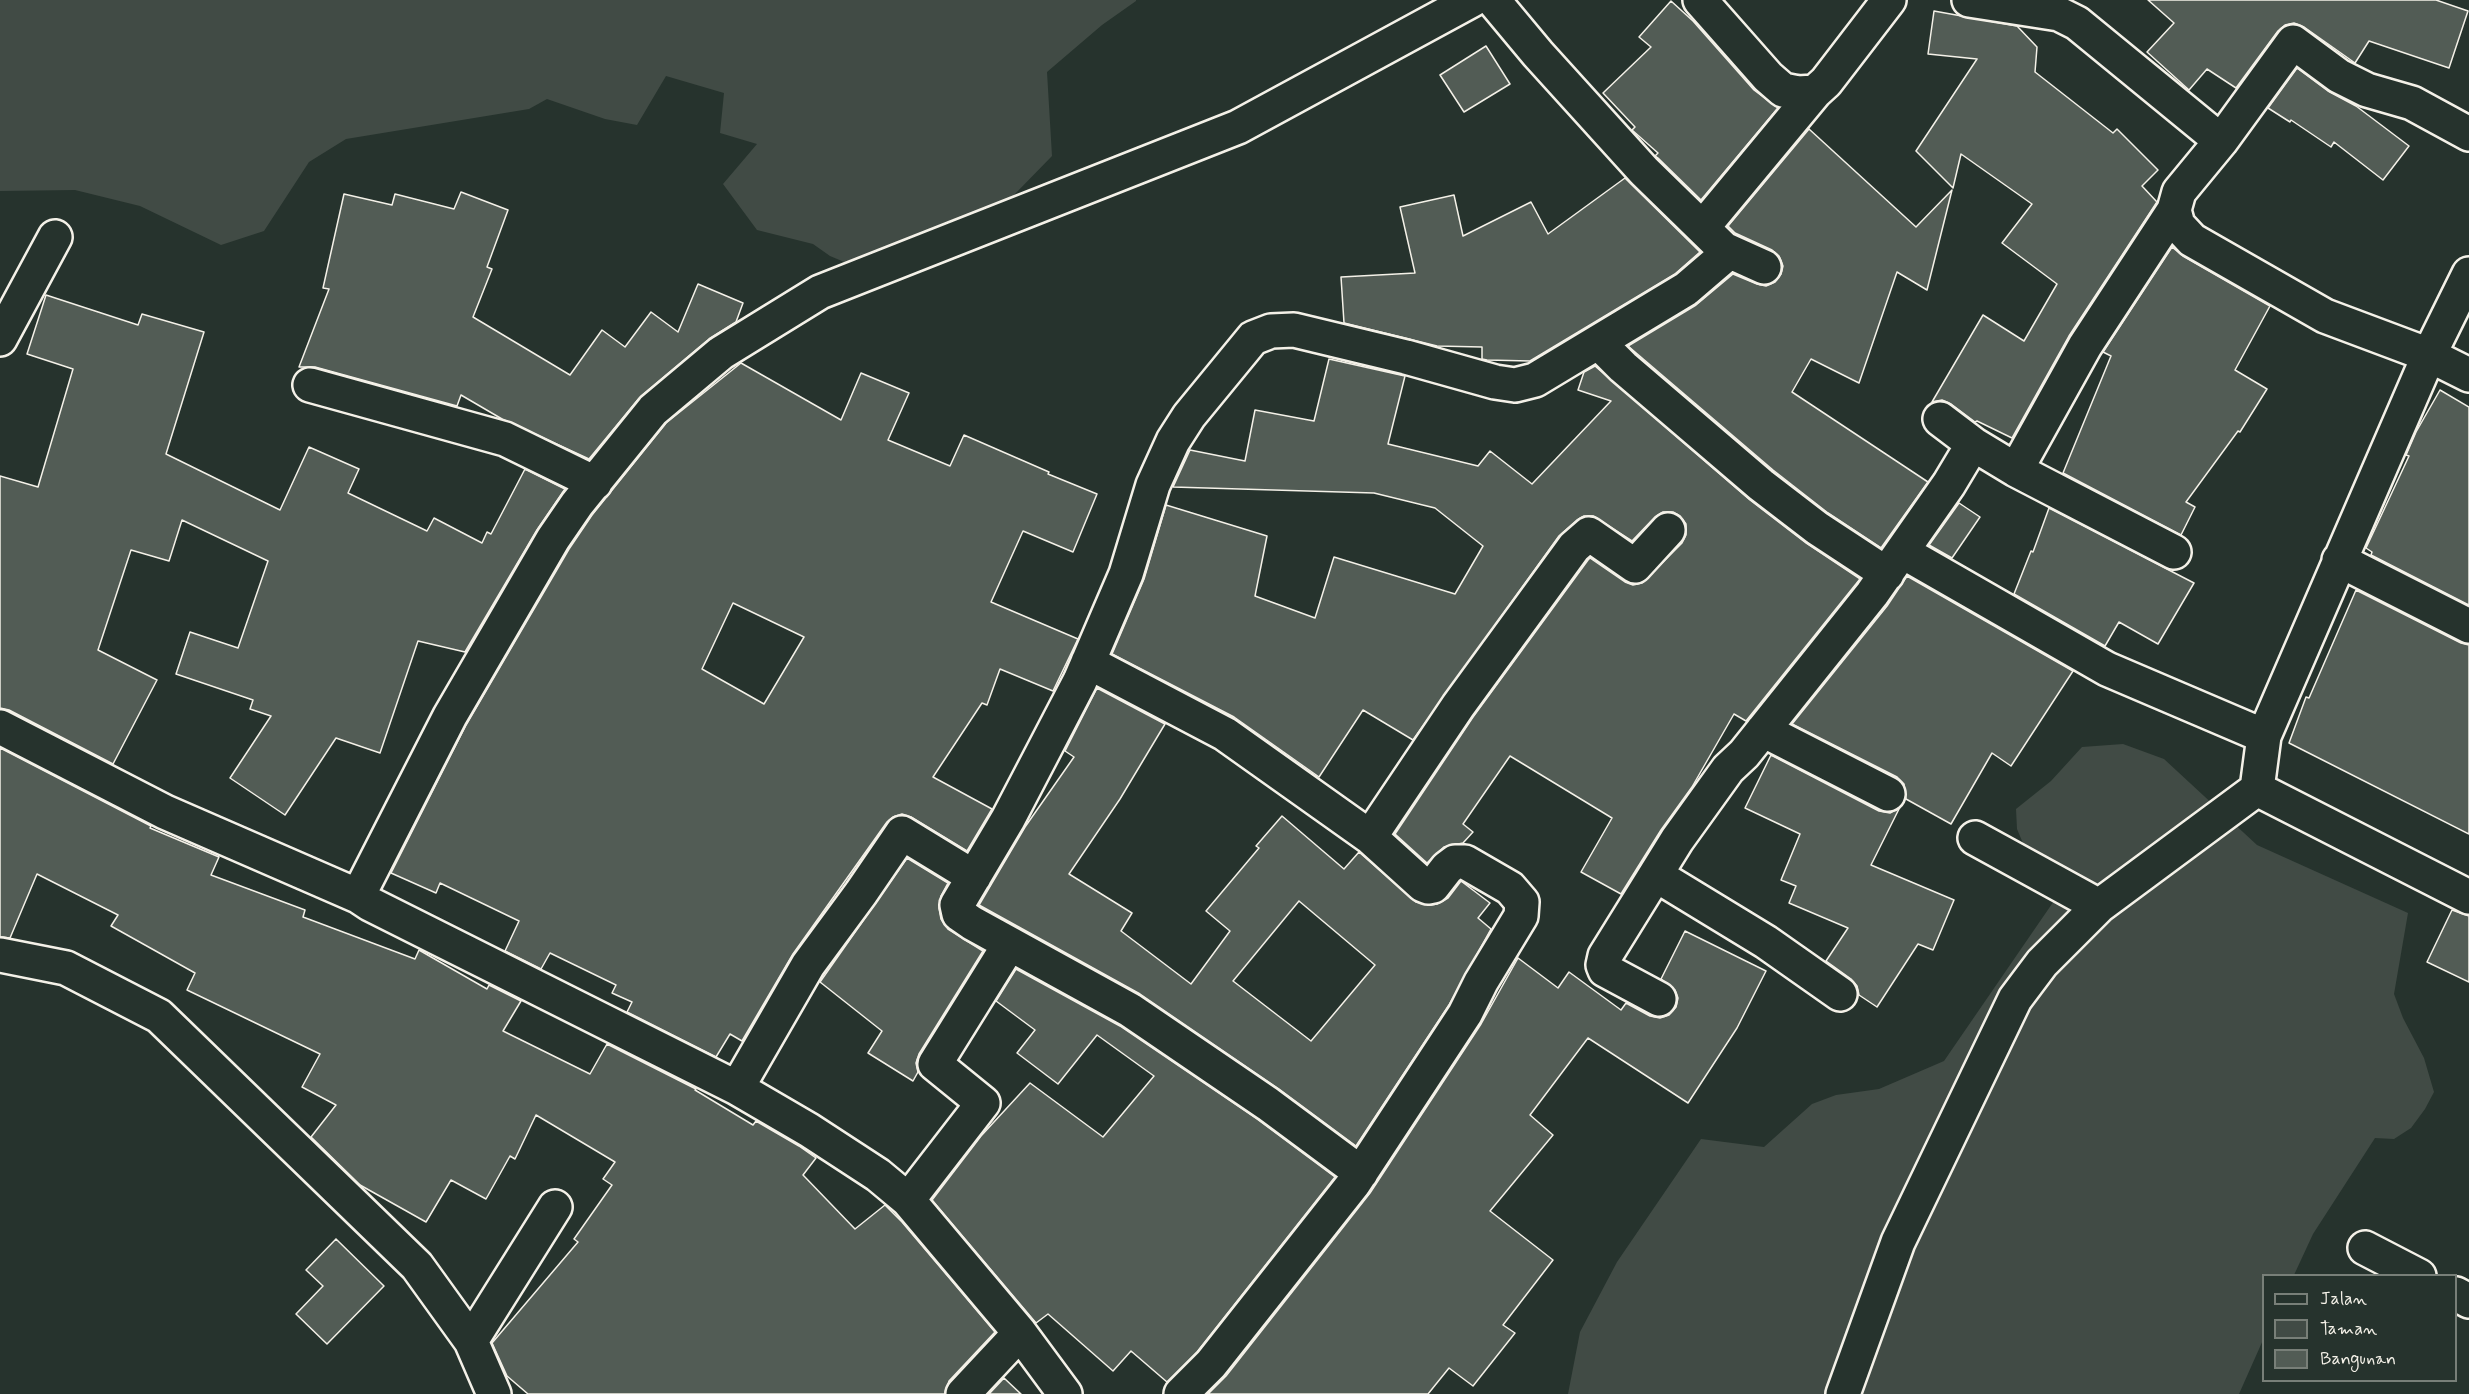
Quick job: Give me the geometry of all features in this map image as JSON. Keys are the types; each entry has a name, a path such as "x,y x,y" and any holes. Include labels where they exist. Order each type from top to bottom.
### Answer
{"street":[{"path":"358,896 450,716 553,539 577,504 652,410 721,353 820,292 1238,128 1472,0"},
{"path":"1493,0 1515,29 1644,171 1714,238 1764,267"},
{"path":"1700,0 1776,84 1784,90 1797,93 1815,92"},
{"path":"1714,238 1815,92 1826,82 1889,0"},
{"path":"1969,0 2059,14 2077,22 2221,141"},
{"path":"2016,470 2085,346 2174,210 2179,192 2221,141 2293,42 2339,76 2367,90 2412,103 2469,134"},
{"path":"2174,210 2178,225 2192,240 2325,316 2429,355 2469,375"},
{"path":"0,339 55,237"},
{"path":"1360,1173 1268,1104 1130,1010 1009,945 959,914 957,905 1049,743 1088,662 1126,574 1153,485 1173,441 1188,416 1253,338 1271,331 1294,330 1406,357 1495,382 1515,385 1535,380 1686,289 1721,259 1714,238"},
{"path":"1843,1394 1898,1242 2015,999 2042,963 2099,906 2257,789 2264,736 2429,355 2469,274"},
{"path":"1598,342 1623,367 1761,485 1817,528 1895,563 2107,669 2264,736"},
{"path":"310,385 505,438 595,483"},
{"path":"1940,418 1973,444 2016,470 2174,552"},
{"path":"1659,999 1605,970 1603,965 1605,956 1677,840 1728,769 1763,730 1895,563 1973,444"},
{"path":"1370,837 1444,725 1574,547 1589,534 1635,566 1668,530"},
{"path":"2339,560 2469,626"},
{"path":"1088,662 1225,734 1370,837 1428,887 1433,886 1447,868 1455,862 1465,862 1510,888 1522,902 1521,916 1481,982 1465,1014 1360,1173 1211,1364 1181,1394"},
{"path":"0,727 165,812 358,896 737,1088 809,1130 878,1175 908,1200 1020,1333 1065,1394"},
{"path":"1763,730 1888,794"},
{"path":"2257,789 2469,897"},
{"path":"737,1088 808,965 902,833 974,877"},
{"path":"1975,838 2099,906"},
{"path":"1656,875 1766,942 1840,994"},
{"path":"908,1200 982,1103 934,1064 1009,945"},
{"path":"0,955 66,968 159,1016 417,1266 471,1341 494,1394"},
{"path":"471,1341 555,1207"},
{"path":"2365,1248 2417,1274"},
{"path":"963,1394 1020,1333"}],"green space":[{"path":"0,0 1136,1 1102,25 1047,72 1052,156 1013,196 985,210 920,272 880,277 830,256 813,244 757,230 723,184 757,144 720,133 724,93 666,76 637,125 605,119 547,99 529,109 346,139 309,162 264,231 221,245 140,206 75,190 0,191"},
{"path":"2123,744 2164,759 2257,845 2408,913 2394,994 2403,1018 2424,1058 2434,1092 2411,1128 2394,1139 2375,1138 2313,1234 2294,1274 2262,1274 2262,1342 2239,1394 1568,1394 1580,1332 1617,1262 1701,1139 1764,1147 1812,1104 1836,1095 1879,1089 1944,1061 2056,898 2025,848 2017,829 2016,809 2051,781 2082,747"}],"building":[{"path":"2148,0 2436,0 2468,11 2449,68 2369,41 2355,63 2304,27 2294,23 2285,25 2278,31 2236,88 2207,69 2189,90 2147,52 2174,23"},
{"path":"1671,1 1693,21 1754,90 1778,108 1701,200 1655,156 1658,153 1632,130 1635,127 1603,93 1651,47 1639,37"},
{"path":"1934,11 2017,26 2037,47 2035,72 2113,133 2117,129 2158,170 2142,186 2157,202 2069,336 2012,438 1975,422 1951,404 1942,400 1932,402 1983,315 2024,341 2057,284 2002,243 2032,204 1961,154 1953,188 1916,151 1977,59 1928,54"},
{"path":"1486,46 1510,84 1464,112 1440,75"},
{"path":"2297,68 2328,91 2356,106 2409,146 2383,180 2334,142 2331,147 2291,120 2290,122 2268,108"},
{"path":"1809,129 1916,227 1952,190 1927,290 1897,272 1859,383 1811,359 1792,392 1928,482 1881,548 1828,513 1773,470 1628,346 1696,305 1733,274 1766,286 1775,282 1783,266 1779,256 1772,250 1735,233 1728,226"},
{"path":"1625,178 1700,252 1675,274 1530,361 1482,359 1482,347 1437,346 1344,323 1341,277 1415,273 1400,207 1454,195 1463,236 1531,202 1548,234"},
{"path":"461,192 508,210 487,267 492,269 473,317 570,375 602,330 625,347 651,312 678,332 698,284 743,303 736,322 709,339 641,396 589,459 502,419 461,395 457,406 315,367 299,367 329,289 323,288 344,194 392,205 395,194 454,209"},
{"path":"2172,247 2183,256 2270,306 2235,370 2267,389 2240,432 2238,431 2186,502 2195,507 2181,535 2063,473 2111,356 2103,352"},
{"path":"46,295 138,325 142,314 204,332 166,454 280,510 309,447 359,469 348,493 427,531 434,518 482,543 487,532 491,534 525,469 565,489 537,530 465,652 418,641 380,753 336,738 285,815 230,778 271,716 250,709 253,700 176,674 190,632 238,648 268,561 182,520 169,561 131,550 98,650 157,680 113,764 9,710 0,708 0,476 38,487 73,369 27,354"},
{"path":"1329,359 1405,376 1388,444 1478,466 1490,451 1532,484 1611,401 1578,390 1584,372 1595,366 1750,500 1806,543 1860,579 1746,721 1734,714 1692,787 1661,830 1621,894 1581,872 1612,818 1510,756 1463,824 1473,832 1463,843 1444,847 1427,863 1395,834 1473,717 1588,560 1590,558 1625,582 1633,585 1642,583 1682,543 1686,535 1686,524 1680,516 1673,512 1663,512 1655,517 1632,541 1593,516 1584,516 1577,520 1559,536 1413,740 1363,710 1319,777 1234,717 1112,654 1144,579 1166,505 1267,536 1255,596 1315,618 1334,557 1455,594 1483,546 1435,508 1374,493 1173,487 1190,450 1245,461 1255,410 1314,421"},
{"path":"741,363 841,420 861,373 909,393 888,440 950,466 964,435 1097,494 1073,552 1023,531 991,602 1078,639 1053,691 1000,669 987,705 982,703 933,777 992,809 967,851 911,817 902,814 893,817 887,822 793,954 742,1041 730,1034 716,1057 627,1012 632,1002 612,993 616,985 550,953 541,969 505,951 519,921 440,883 436,893 391,873 466,725 569,549 592,515 666,423","holes":["733,603 804,637 764,704 702,669"]},
{"path":"2440,390 2469,407 2469,605 2371,555 2372,552 2366,548 2409,456 2406,455 2416,432"},
{"path":"1959,503 1980,517 1952,558 1929,545"},
{"path":"2049,508 2194,583 2158,644 2119,622 2105,646 2014,594"},
{"path":"1907,576 2073,671 2011,766 1992,753 1951,824 1906,799 1904,784 1897,777 1792,724 1887,606"},
{"path":"2356,590 2469,645 2469,834 2289,743 2306,697 2309,698"},
{"path":"1097,688 1165,724 1120,799 1069,874 1132,913 1121,931 1191,984 1230,931 1206,911 1259,848 1256,846 1282,816 1344,869 1359,852 1416,902 1437,904 1448,898 1461,881 1490,903 1478,918 1491,929 1449,1005 1356,1146 1279,1089 1140,994 979,905 1025,827 1074,757 1065,751","holes":["1299,901 1375,965 1311,1041 1233,981"]},
{"path":"0,748 151,826 150,828 219,857 211,875 305,910 303,917 415,959 419,950 487,989 489,985 521,1001 503,1031 590,1074 607,1044 696,1089 753,1125 756,1121 799,1146 816,1158 803,1175 855,1229 885,1205 995,1332 949,1381 945,1394 528,1394 507,1376 492,1343 578,1242 574,1239 612,1185 603,1179 615,1162 536,1115 515,1159 510,1156 486,1199 451,1180 426,1222 360,1185 311,1137 336,1105 302,1087 320,1054 187,990 195,973 111,926 118,915 37,874 10,938 0,937"},
{"path":"1771,755 1879,811 1890,813 1900,807 1871,865 1954,900 1933,950 1918,944 1877,1007 1859,995 1857,986 1851,979 1826,961 1848,928 1789,903 1796,886 1781,880 1800,834 1745,808"},
{"path":"907,858 948,883 941,896 939,908 941,919 948,929 983,951 919,1054 916,1063 918,1072 913,1081 868,1053 882,1031 820,982"},
{"path":"2452,910 2469,916 2469,982 2427,962"},
{"path":"1685,931 1766,971 1737,1028 1688,1103 1588,1038 1530,1115 1553,1135 1490,1211 1553,1260 1503,1325 1515,1333 1473,1386 1449,1368 1428,1394 1208,1394 1226,1376 1370,1193 1481,1024 1518,958 1558,988 1569,972 1621,1010 1626,1003 1650,1016 1660,1018 1669,1015 1676,1007 1678,998 1675,990 1661,979"},
{"path":"1016,969 1120,1026 1257,1119 1335,1177 1197,1352 1167,1382 1131,1351 1113,1371 1048,1314 1036,1323 932,1200 981,1136 1030,1083 1103,1137 1154,1076 1097,1035 1058,1084 1017,1053 1035,1030 996,1001"},
{"path":"336,1239 384,1286 327,1344 296,1314 323,1286 306,1270"},
{"path":"1004,1378 1021,1394 989,1394"}]}
